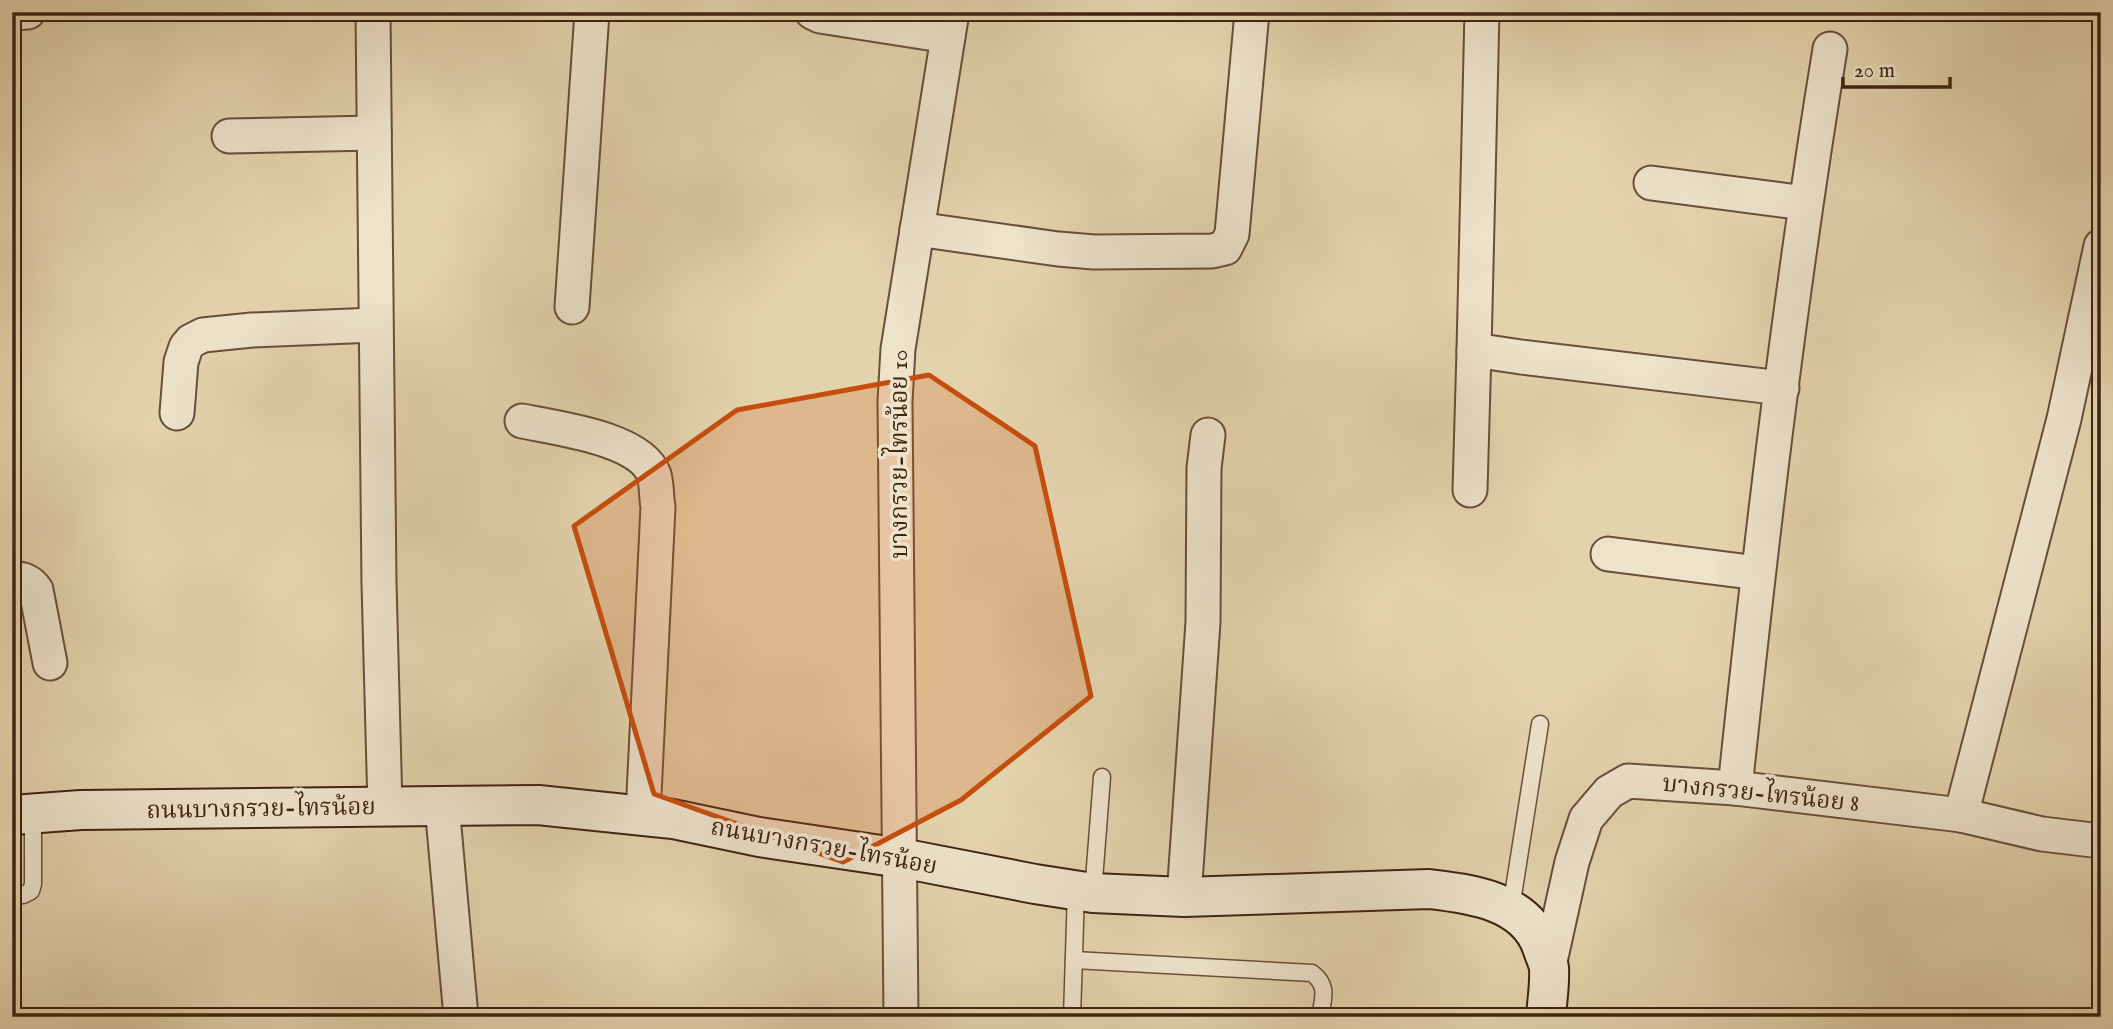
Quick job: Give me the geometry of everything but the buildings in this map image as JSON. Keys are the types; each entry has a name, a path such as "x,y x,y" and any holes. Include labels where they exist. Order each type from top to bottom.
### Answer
{"main road":[{"name":"ถนนบางกรวย-ไทรน้อย","path":"23,815 81,810 538,805 643,815 1085,892 1184,897 1429,889 1466,893 1510,908 1522,916 1537,934 1549,967 1546,1017"}],"street":[{"path":"12,13 28,12"},
{"path":"373,12 375,325 385,807"},
{"path":"572,307 592,12"},
{"path":"812,12 820,16 950,24"},
{"path":"917,229 1094,252 1212,251 1225,248 1232,234 1252,12"},
{"path":"1470,490 1482,12"},
{"name":"บางกรวย-ไทรน้อย 10","path":"901,1017 895,401 898,349 950,24"},
{"path":"1735,788 1758,573 1805,203 1830,49"},
{"path":"229,136 374,133"},
{"path":"1651,183 1805,203"},
{"path":"1961,815 2064,419 2101,246"},
{"path":"177,413 181,362 186,347 203,335 252,330 375,325"},
{"path":"1474,350 1783,388"},
{"path":"522,421 586,434 619,444 645,461 654,475 658,507 643,815"},
{"path":"1184,897 1203,622 1204,468 1208,435"},
{"path":"1608,554 1758,573"},
{"path":"12,578 25,580 36,590 50,663"},
{"name":"บางกรวย-ไทรน้อย 8","path":"1549,967 1572,862 1586,819 1609,792 1628,780 1735,788 1961,815 2042,834 2101,841"},
{"path":"442,805 461,1017"}],"lane":[{"path":"1510,908 1540,723"},
{"path":"1072,1017 1074,960 1102,777"},
{"path":"12,895 23,895 31,891 33,884 23,815"},
{"path":"1074,960 1312,973 1320,979 1325,989 1320,1017"}],"highlighted area":[{"path":"929,375 1035,446 1091,696 961,800 843,862 654,794 574,526 737,410"}]}
